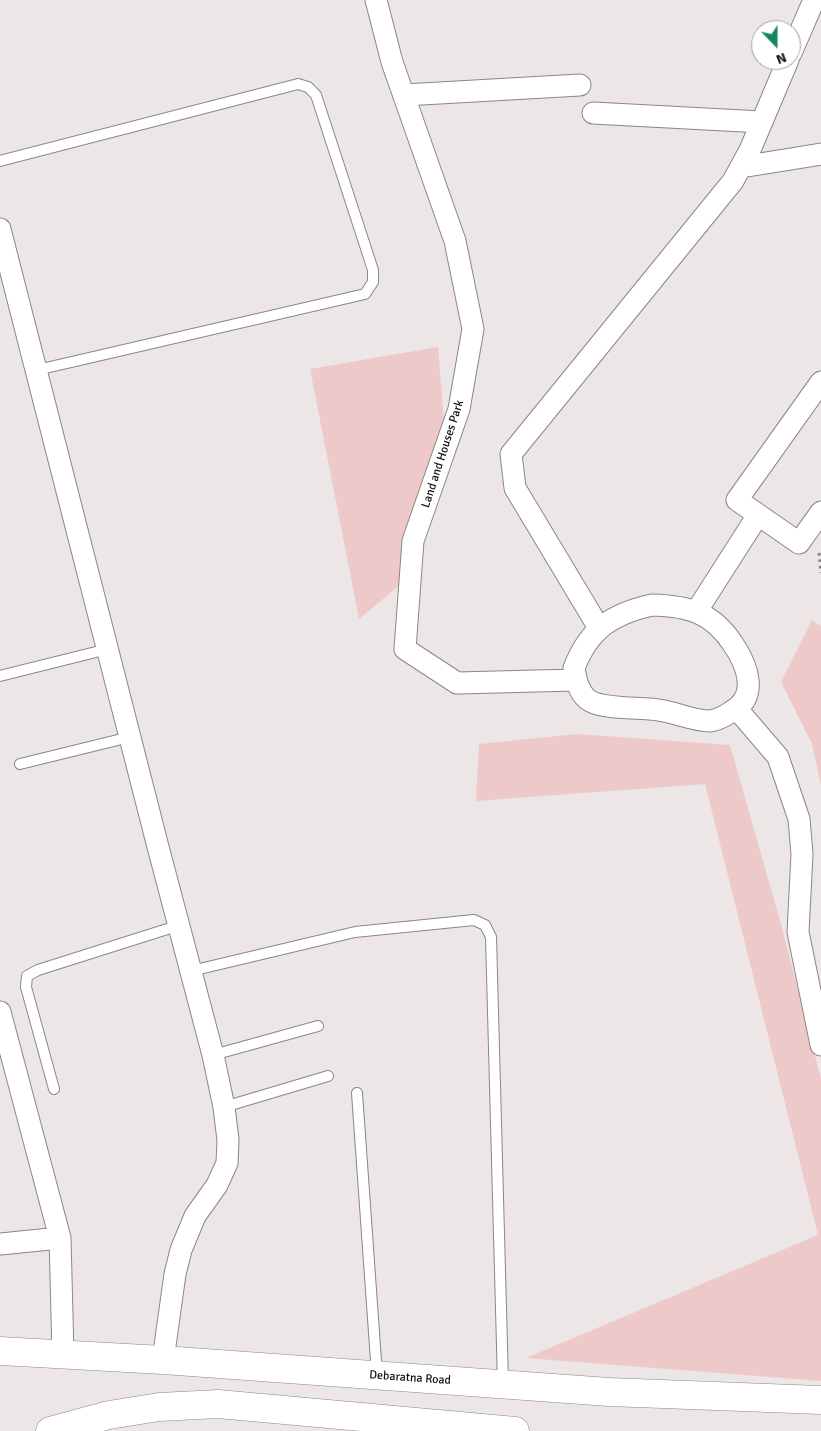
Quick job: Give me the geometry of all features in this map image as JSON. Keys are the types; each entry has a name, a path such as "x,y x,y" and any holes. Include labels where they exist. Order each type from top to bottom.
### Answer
{"main road":[{"name":"Debaratna Road","path":"0,1351 163,1360 609,1392 821,1400"},
{"path":"50,1431 126,1412 159,1406 218,1404 515,1431"}],"street":[{"name":"Land and Houses Park","path":"376,0 392,62 455,241 474,329 459,409 413,541 405,649 457,683 576,680"},
{"path":"801,30 814,0"},
{"path":"599,628 515,488 511,454 733,181 762,122 784,70"},
{"path":"404,95 580,85"},
{"path":"593,113 762,122"},
{"path":"741,167 821,154"},
{"path":"0,229 130,737 214,1055 224,1107 228,1140 227,1163 217,1185 195,1216 181,1250 175,1274 163,1360"},
{"path":"821,382 737,500 799,543 821,512"},
{"path":"696,612 758,515"},
{"path":"652,606 672,606 687,608 710,618 726,633 744,664 749,683 748,694 737,709 710,721 658,710 602,706 588,700 576,680 574,668 579,656 599,628 628,611 652,606"},
{"path":"737,709 778,757 799,819 802,854 798,932 821,1045"},
{"path":"0,1012 60,1238 63,1354"},
{"path":"0,1244 60,1238"}],"lane":[{"path":"0,161 298,84 308,87 316,95 372,270 374,282 365,294 37,370"},
{"path":"0,676 108,648"},
{"path":"20,764 130,737"},
{"path":"192,972 355,932 474,920 485,925 491,937 503,1384"},
{"path":"54,1090 26,987 27,976 47,967 180,925"},
{"path":"214,1055 318,1026"},
{"path":"224,1107 328,1076"},
{"path":"357,1093 378,1376"}],"shaded area":[{"path":"438,347 445,434 413,574 359,619 310,369"},
{"path":"812,620 821,626 821,785 812,744 781,682"},
{"path":"578,734 730,745 782,928 821,1079 821,1381 526,1358 818,1235 705,784 476,801 479,744"}]}
